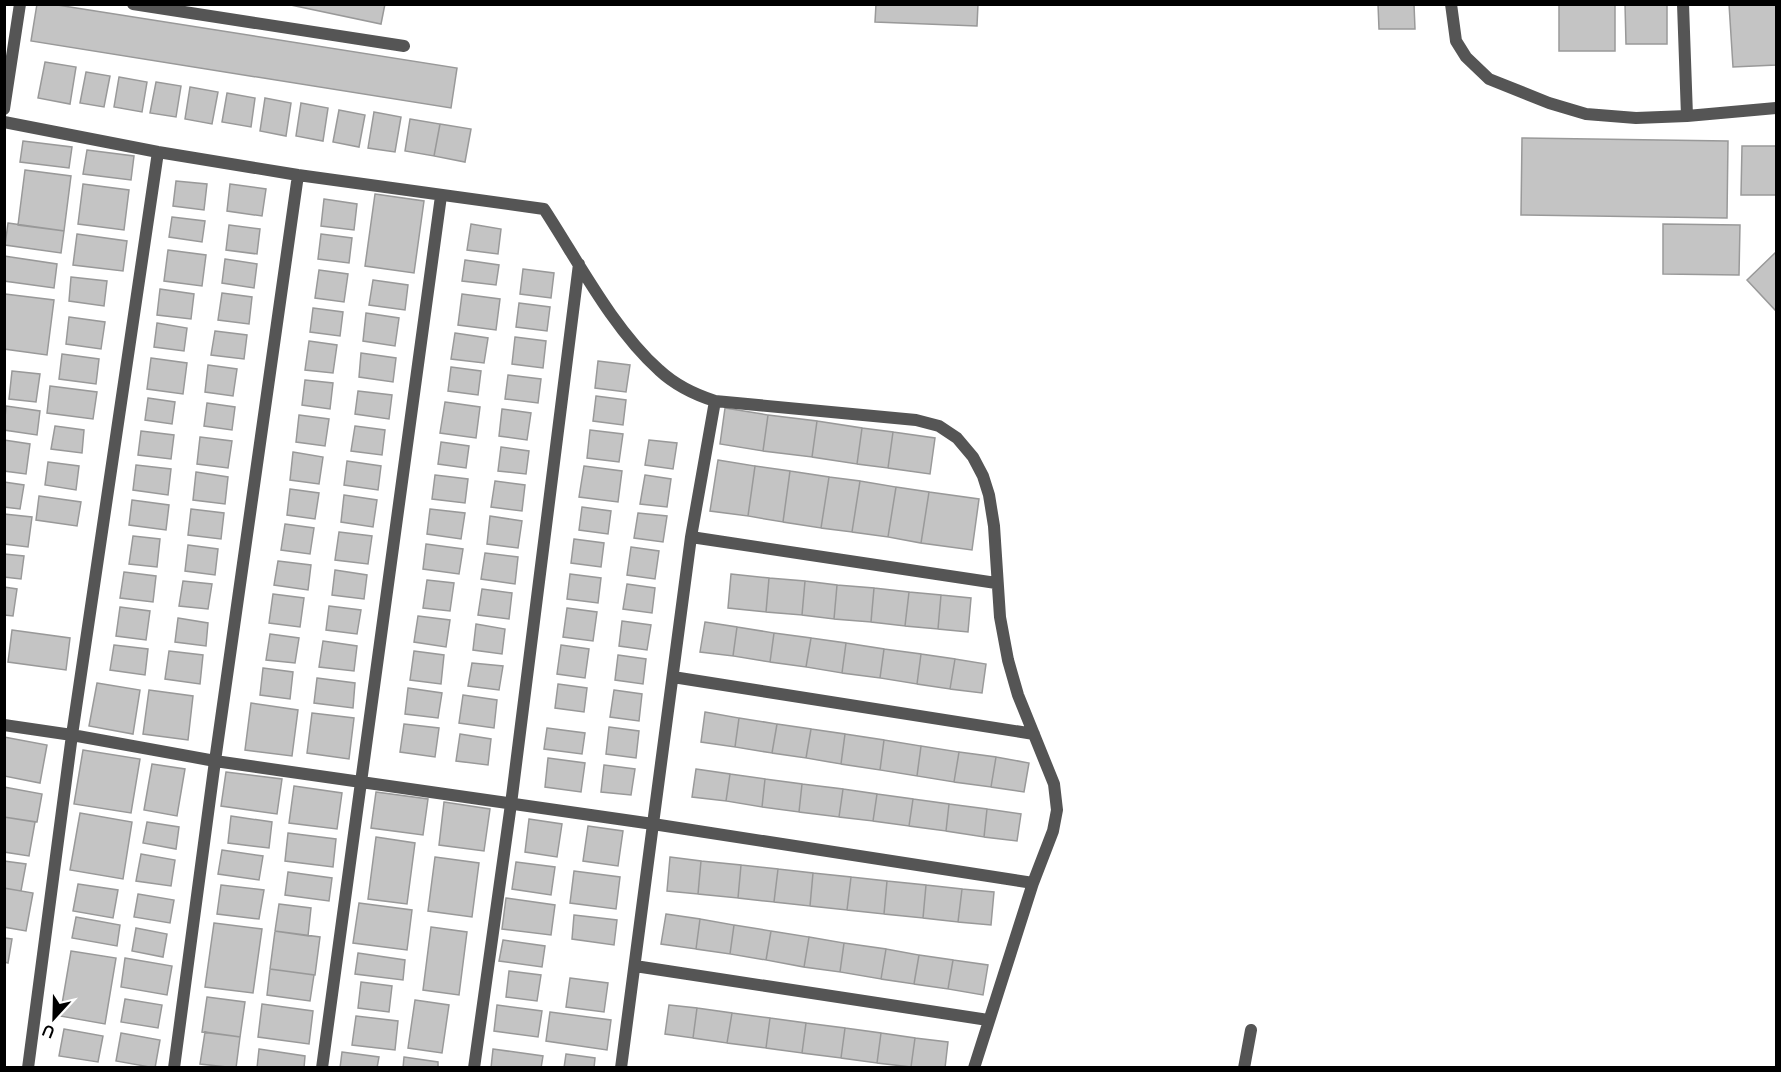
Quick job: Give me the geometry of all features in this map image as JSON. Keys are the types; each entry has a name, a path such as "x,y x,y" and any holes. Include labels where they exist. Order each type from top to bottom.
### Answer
{"street":[{"path":"4,109 8,60 20,4"},
{"path":"133,4 404,46"},
{"path":"1451,4 1456,41 1466,57 1489,79 1549,103 1586,114 1636,118 1776,108"},
{"path":"1683,4 1687,116"},
{"path":"4,122 158,152 298,175 544,209 618,322 644,356 661,372 688,390 715,401 889,417 939,426 957,438 973,456 983,476 994,526 999,617 1008,660 1018,695 1054,784 1057,810 1053,831 1033,884 974,1068"},
{"path":"28,1068 72,735 158,152"},
{"path":"174,1068 298,175"},
{"path":"322,1068 441,196"},
{"path":"474,1068 511,804 579,264"},
{"path":"621,1068 691,537 715,401"},
{"path":"691,537 996,584"},
{"path":"673,677 1034,734"},
{"path":"4,725 215,761 654,824 1033,884"},
{"path":"635,966 988,1020"},
{"path":"1244,1068 1251,1030"}],"building":[{"path":"37,4 51,4 457,68 451,108 31,41"},
{"path":"286,4 385,4 381,24"},
{"path":"876,4 978,4 977,26 875,22"},
{"path":"1378,4 1414,4 1415,29 1379,29"},
{"path":"1559,4 1615,4 1615,51 1559,51"},
{"path":"1625,4 1667,4 1667,44 1626,44"},
{"path":"1729,4 1776,4 1776,65 1733,67"},
{"path":"45,62 76,67 70,104 38,98"},
{"path":"86,72 110,76 104,107 80,103"},
{"path":"119,77 147,82 142,112 114,107"},
{"path":"156,82 181,86 176,117 150,113"},
{"path":"190,87 218,92 212,124 185,119"},
{"path":"227,93 255,98 251,127 222,122"},
{"path":"265,98 291,103 286,136 260,131"},
{"path":"301,103 328,108 323,141 296,136"},
{"path":"339,110 365,115 359,147 333,142"},
{"path":"374,112 401,117 395,152 368,148"},
{"path":"410,119 440,124 434,156 405,151"},
{"path":"440,124 471,129 465,162 434,156"},
{"path":"1522,138 1728,141 1727,218 1521,215"},
{"path":"23,141 72,147 69,168 20,162"},
{"path":"1742,146 1776,146 1776,195 1741,195"},
{"path":"87,150 134,156 131,180 83,174"},
{"path":"25,170 71,176 64,231 18,225"},
{"path":"176,181 207,184 204,210 173,206"},
{"path":"83,184 129,190 124,230 78,224"},
{"path":"230,184 266,189 262,216 227,211"},
{"path":"375,194 424,201 414,273 365,266"},
{"path":"324,199 357,204 354,230 321,226"},
{"path":"172,217 205,221 202,242 169,237"},
{"path":"8,223 64,231 61,253 5,245"},
{"path":"471,224 501,229 498,254 467,250"},
{"path":"1663,224 1740,225 1739,275 1663,274"},
{"path":"229,225 260,229 257,254 226,250"},
{"path":"77,234 127,241 123,271 73,265"},
{"path":"321,234 352,238 349,263 318,259"},
{"path":"168,250 206,255 202,286 164,281"},
{"path":"1776,252 1776,311 1747,280"},
{"path":"4,256 57,264 54,288 4,281"},
{"path":"225,259 257,264 254,288 222,283"},
{"path":"465,260 499,265 496,285 462,281"},
{"path":"523,269 554,273 551,298 520,294"},
{"path":"319,270 348,274 344,302 315,298"},
{"path":"71,277 107,281 104,306 69,301"},
{"path":"373,280 408,285 405,310 369,305"},
{"path":"160,289 194,294 191,319 157,315"},
{"path":"222,293 252,297 249,324 218,320"},
{"path":"5,294 54,300 47,355 4,349"},
{"path":"462,294 500,299 496,330 458,325"},
{"path":"519,303 550,307 547,331 516,327"},
{"path":"313,308 343,312 340,336 310,332"},
{"path":"366,313 399,318 395,346 363,341"},
{"path":"69,317 105,322 101,349 66,344"},
{"path":"157,323 187,328 184,351 154,347"},
{"path":"215,331 247,335 244,359 211,355"},
{"path":"455,333 488,338 484,363 451,359"},
{"path":"515,337 546,341 543,368 512,364"},
{"path":"309,341 337,345 333,373 305,370"},
{"path":"361,353 396,358 393,382 359,377"},
{"path":"62,354 99,359 96,384 59,379"},
{"path":"151,358 187,363 183,394 147,389"},
{"path":"598,361 630,365 626,392 595,388"},
{"path":"208,365 237,369 233,396 205,392"},
{"path":"451,367 481,371 478,395 448,391"},
{"path":"12,371 40,374 36,402 9,399"},
{"path":"508,375 541,379 538,403 505,399"},
{"path":"305,380 333,383 330,409 302,405"},
{"path":"50,386 97,392 93,419 47,413"},
{"path":"358,391 392,395 389,419 355,414"},
{"path":"596,396 626,400 623,425 593,421"},
{"path":"148,398 175,402 172,424 145,420"},
{"path":"445,402 480,407 476,438 440,433"},
{"path":"207,403 235,407 232,430 204,426"},
{"path":"6,406 40,411 37,435 4,430"},
{"path":"725,408 768,415 763,451 720,444"},
{"path":"502,409 531,413 527,440 499,436"},
{"path":"299,415 329,419 325,446 296,442"},
{"path":"768,415 817,421 812,457 763,451"},
{"path":"817,421 862,428 857,464 812,457"},
{"path":"55,426 84,430 82,453 51,449"},
{"path":"355,426 385,430 382,455 351,451"},
{"path":"862,428 893,432 888,468 857,464"},
{"path":"590,430 623,434 619,462 587,458"},
{"path":"141,431 174,435 171,459 138,455"},
{"path":"893,432 935,438 930,474 888,468"},
{"path":"200,437 232,441 228,468 197,464"},
{"path":"4,440 30,444 26,474 4,471"},
{"path":"649,440 677,443 673,469 645,465"},
{"path":"441,442 469,446 466,468 438,464"},
{"path":"501,447 529,451 526,474 498,471"},
{"path":"293,452 323,457 319,484 290,480"},
{"path":"718,460 755,466 748,516 710,511"},
{"path":"347,461 381,466 378,490 344,485"},
{"path":"48,462 79,466 76,490 45,485"},
{"path":"136,465 171,469 168,495 133,490"},
{"path":"584,466 622,471 618,502 579,497"},
{"path":"755,466 790,471 783,522 748,516"},
{"path":"790,471 829,477 821,528 783,522"},
{"path":"196,472 228,477 225,504 193,500"},
{"path":"435,475 468,479 465,503 432,499"},
{"path":"645,475 671,479 667,507 640,504"},
{"path":"829,477 860,481 852,532 821,528"},
{"path":"495,481 525,485 522,511 491,507"},
{"path":"860,481 896,487 888,537 852,532"},
{"path":"4,482 24,485 20,509 4,507"},
{"path":"896,487 929,492 921,543 888,537"},
{"path":"290,489 319,493 315,519 287,515"},
{"path":"929,492 979,499 972,550 921,543"},
{"path":"344,495 377,500 373,527 341,522"},
{"path":"39,496 81,502 77,526 36,520"},
{"path":"132,500 169,505 166,530 129,525"},
{"path":"582,507 611,511 608,534 579,530"},
{"path":"191,509 224,513 221,539 188,535"},
{"path":"430,509 465,513 461,539 427,534"},
{"path":"638,513 667,516 663,542 634,538"},
{"path":"4,514 32,517 28,547 4,544"},
{"path":"490,516 522,521 518,548 487,544"},
{"path":"285,524 314,528 310,554 281,550"},
{"path":"339,532 372,536 368,564 335,560"},
{"path":"133,536 160,539 157,567 129,564"},
{"path":"574,539 604,543 601,567 571,563"},
{"path":"426,544 463,549 459,574 423,569"},
{"path":"188,545 218,549 215,575 185,571"},
{"path":"631,547 659,551 655,579 627,575"},
{"path":"485,553 518,557 515,584 481,579"},
{"path":"4,554 24,556 21,579 4,577"},
{"path":"278,561 311,565 308,590 274,585"},
{"path":"335,570 367,575 364,599 332,595"},
{"path":"124,572 156,576 153,602 120,598"},
{"path":"570,574 601,578 598,603 567,599"},
{"path":"731,574 769,578 766,612 728,608"},
{"path":"769,578 805,581 802,615 766,612"},
{"path":"427,580 454,583 450,611 423,608"},
{"path":"183,581 212,584 208,609 179,606"},
{"path":"805,581 837,585 834,619 802,615"},
{"path":"627,584 655,588 652,613 623,609"},
{"path":"837,585 874,588 871,622 834,619"},
{"path":"4,587 17,589 13,616 4,615"},
{"path":"874,588 909,592 905,626 871,622"},
{"path":"482,589 512,593 509,619 478,615"},
{"path":"909,592 941,595 938,629 905,626"},
{"path":"273,594 304,598 300,627 269,623"},
{"path":"941,595 971,598 968,632 938,629"},
{"path":"329,606 361,610 357,634 326,630"},
{"path":"120,607 150,611 146,640 116,636"},
{"path":"567,608 597,612 593,641 563,637"},
{"path":"418,616 450,620 446,647 414,642"},
{"path":"178,618 208,623 206,646 175,642"},
{"path":"622,621 651,625 647,650 619,646"},
{"path":"705,622 737,627 733,656 700,652"},
{"path":"476,624 505,629 502,654 473,650"},
{"path":"737,627 774,633 770,662 733,656"},
{"path":"12,630 70,638 66,670 8,662"},
{"path":"774,633 811,638 806,667 770,662"},
{"path":"270,634 299,638 295,663 266,660"},
{"path":"811,638 846,643 842,673 806,667"},
{"path":"323,641 357,646 354,671 319,667"},
{"path":"846,643 884,649 880,678 842,673"},
{"path":"114,645 148,649 145,675 110,670"},
{"path":"561,645 589,649 585,678 557,674"},
{"path":"884,649 921,654 917,684 880,678"},
{"path":"169,651 203,655 200,684 165,679"},
{"path":"414,651 444,655 441,684 410,680"},
{"path":"921,654 955,659 950,689 917,684"},
{"path":"618,655 646,659 643,684 615,680"},
{"path":"955,659 986,664 982,693 950,689"},
{"path":"472,663 503,666 499,690 468,686"},
{"path":"263,668 293,672 290,699 260,695"},
{"path":"317,678 355,683 353,708 314,703"},
{"path":"97,683 140,690 133,734 89,726"},
{"path":"558,684 587,688 584,712 555,708"},
{"path":"408,688 442,693 438,718 405,714"},
{"path":"149,690 193,696 188,740 143,734"},
{"path":"614,690 642,694 639,721 610,717"},
{"path":"463,695 497,700 494,728 459,723"},
{"path":"251,703 298,710 292,756 245,750"},
{"path":"705,712 739,718 735,747 701,742"},
{"path":"312,713 354,718 349,759 307,753"},
{"path":"739,718 777,724 772,753 735,747"},
{"path":"404,724 439,728 435,757 400,752"},
{"path":"777,724 811,729 806,758 772,753"},
{"path":"609,727 639,731 636,758 606,754"},
{"path":"547,728 585,733 582,754 544,749"},
{"path":"811,729 845,734 841,764 806,758"},
{"path":"460,734 491,739 488,765 456,761"},
{"path":"845,734 884,740 880,770 841,764"},
{"path":"4,737 47,745 40,783 4,776"},
{"path":"884,740 921,746 917,776 880,770"},
{"path":"921,746 959,752 954,782 917,776"},
{"path":"83,750 140,759 131,813 74,804"},
{"path":"959,752 996,757 991,787 954,782"},
{"path":"996,757 1029,763 1024,792 991,787"},
{"path":"548,758 585,763 581,792 545,787"},
{"path":"152,764 185,769 177,816 144,810"},
{"path":"604,765 635,769 631,795 601,792"},
{"path":"696,769 730,774 726,801 692,797"},
{"path":"226,772 282,779 277,814 221,806"},
{"path":"730,774 765,779 762,807 726,801"},
{"path":"765,779 802,784 799,812 762,807"},
{"path":"802,784 843,789 839,817 799,812"},
{"path":"294,786 342,793 337,829 289,823"},
{"path":"4,787 42,794 37,822 4,817"},
{"path":"843,789 877,794 873,821 839,817"},
{"path":"376,792 428,799 423,835 371,828"},
{"path":"877,794 913,799 909,826 873,821"},
{"path":"913,799 949,804 946,831 909,826"},
{"path":"444,802 490,809 484,851 439,845"},
{"path":"949,804 987,809 984,837 946,831"},
{"path":"987,809 1021,814 1017,841 984,837"},
{"path":"80,813 132,822 123,879 70,870"},
{"path":"231,816 272,822 269,848 228,843"},
{"path":"4,817 35,822 29,856 4,852"},
{"path":"529,819 562,824 557,857 525,852"},
{"path":"147,822 179,827 176,849 143,843"},
{"path":"588,826 623,831 618,866 583,861"},
{"path":"288,833 336,839 333,867 285,861"},
{"path":"376,837 415,843 407,904 368,899"},
{"path":"222,850 263,856 259,880 218,874"},
{"path":"141,854 175,860 171,886 136,881"},
{"path":"435,857 479,863 472,917 428,911"},
{"path":"670,857 701,861 698,894 667,891"},
{"path":"4,861 26,864 21,891 4,888"},
{"path":"701,861 741,865 738,898 698,894"},
{"path":"516,862 555,867 551,895 512,889"},
{"path":"741,865 778,869 774,902 738,898"},
{"path":"778,869 813,873 810,906 774,902"},
{"path":"574,871 620,877 616,909 570,903"},
{"path":"288,872 332,878 329,901 285,895"},
{"path":"813,873 851,877 847,910 810,906"},
{"path":"851,877 887,881 884,914 847,910"},
{"path":"887,881 926,885 923,918 884,914"},
{"path":"78,884 118,890 113,918 73,911"},
{"path":"221,885 264,890 259,919 217,914"},
{"path":"926,885 962,889 958,922 923,918"},
{"path":"4,888 33,893 26,931 4,927"},
{"path":"962,889 994,892 991,925 958,922"},
{"path":"138,894 174,900 170,923 134,917"},
{"path":"506,898 555,905 551,935 502,929"},
{"path":"359,903 412,910 407,950 353,943"},
{"path":"279,904 311,908 308,936 275,931"},
{"path":"666,914 700,919 696,949 661,944"},
{"path":"574,915 617,920 614,945 572,939"},
{"path":"76,917 120,925 117,946 72,938"},
{"path":"700,919 734,925 730,954 696,949"},
{"path":"214,923 262,929 253,993 205,987"},
{"path":"734,925 771,931 766,960 730,954"},
{"path":"431,927 467,932 459,995 423,990"},
{"path":"136,928 167,934 163,957 132,951"},
{"path":"275,931 320,937 315,975 270,969"},
{"path":"771,931 809,937 804,967 766,960"},
{"path":"809,937 844,943 840,972 804,967"},
{"path":"4,938 12,939 8,963 4,962"},
{"path":"503,940 545,946 542,967 499,961"},
{"path":"844,943 886,949 881,979 840,972"},
{"path":"886,949 919,955 914,984 881,979"},
{"path":"71,951 116,958 105,1024 60,1016"},
{"path":"358,953 405,960 403,980 355,974"},
{"path":"919,955 953,960 948,989 914,984"},
{"path":"125,958 172,966 167,995 121,987"},
{"path":"953,960 988,965 983,995 948,989"},
{"path":"270,969 314,975 310,1001 267,995"},
{"path":"509,971 541,975 537,1001 506,997"},
{"path":"570,978 608,983 604,1012 566,1007"},
{"path":"361,982 392,986 389,1012 358,1008"},
{"path":"207,997 245,1002 240,1037 202,1032"},
{"path":"125,999 162,1005 158,1028 121,1022"},
{"path":"415,1000 449,1005 442,1053 408,1048"},
{"path":"262,1004 313,1011 309,1044 258,1037"},
{"path":"497,1005 542,1011 538,1037 494,1031"},
{"path":"669,1005 697,1008 693,1038 665,1034"},
{"path":"697,1008 732,1013 727,1043 693,1038"},
{"path":"550,1012 611,1020 607,1050 546,1041"},
{"path":"732,1013 770,1018 766,1048 727,1043"},
{"path":"356,1016 398,1021 395,1050 352,1045"},
{"path":"770,1018 806,1023 802,1053 766,1048"},
{"path":"806,1023 845,1028 841,1058 802,1053"},
{"path":"845,1028 881,1033 877,1063 841,1058"},
{"path":"64,1029 103,1036 98,1062 59,1056"},
{"path":"205,1032 240,1037 236,1068 200,1064"},
{"path":"121,1033 160,1040 155,1068 116,1061"},
{"path":"881,1033 915,1038 911,1067 877,1063"},
{"path":"915,1038 948,1042 945,1068 911,1067"},
{"path":"259,1049 305,1056 304,1068 257,1068"},
{"path":"493,1049 543,1056 541,1068 491,1068"},
{"path":"342,1052 379,1057 377,1068 340,1068"},
{"path":"566,1054 595,1058 594,1068 564,1068"},
{"path":"404,1057 438,1062 438,1068 403,1068"}]}
